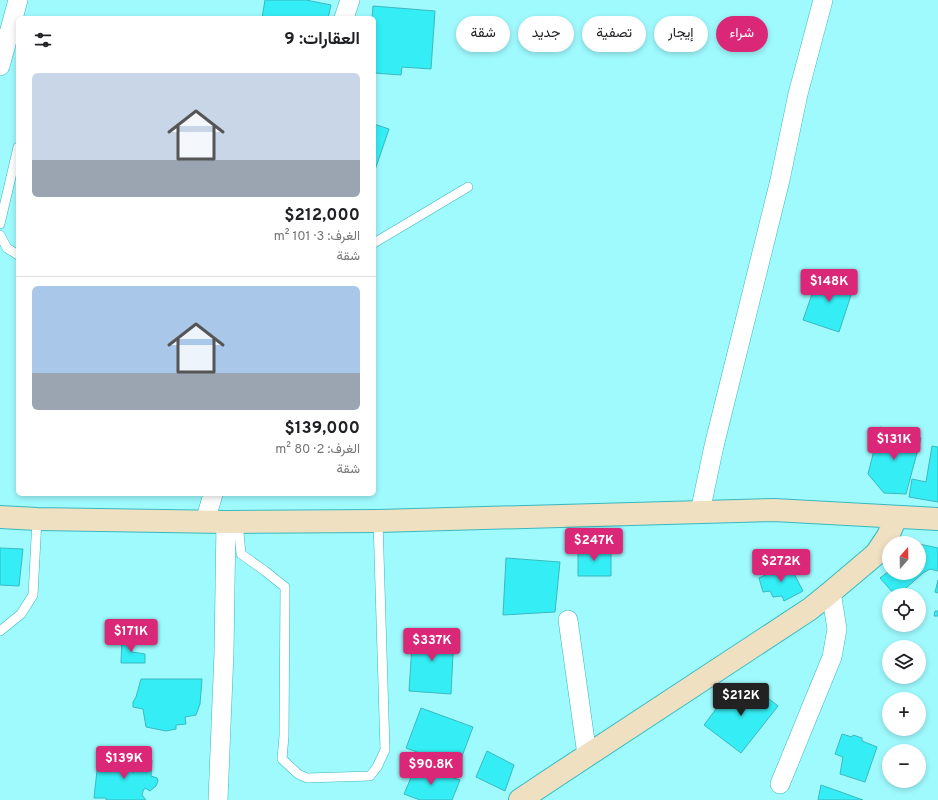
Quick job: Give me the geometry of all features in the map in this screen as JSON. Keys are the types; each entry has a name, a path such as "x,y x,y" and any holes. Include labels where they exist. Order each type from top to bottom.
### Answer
{"street":[{"path":"16,16 18,0"},
{"path":"345,16 350,0"},
{"path":"700,512 714,446 780,180 798,94 823,0"},
{"path":"0,66 15,25"},
{"path":"214,496 223,522 224,652 218,800"},
{"path":"0,517 223,522 378,521 774,510 938,519"},
{"path":"520,800 810,609 876,554 888,536 896,517"},
{"path":"780,784 832,657 837,629 831,592"},
{"path":"568,620 587,755"}],"lane":[{"path":"0,224 16,156"},
{"path":"376,242 468,187"},
{"path":"0,235 7,248 16,254"},
{"path":"0,631 21,614 33,595 37,519"},
{"path":"223,522 241,554 285,587 284,736 282,759 298,774 307,778 370,776 377,767 385,750 378,521"}],"building":[{"path":"265,0 306,0 331,5 328,16 262,16"},
{"path":"373,6 435,11 431,69 402,67 401,75 376,73 376,16 372,16"},
{"path":"376,125 389,129 376,167"},
{"path":"830,273 849,279 845,290 852,292 839,332 803,320 818,277 827,280"},
{"path":"880,427 921,438 906,494 884,493 868,474"},
{"path":"932,446 938,447 938,502 909,497 912,479 926,482"},
{"path":"926,545 938,548 938,571 930,569 926,571"},
{"path":"0,548 23,549 19,586 0,585"},
{"path":"578,548 611,548 611,576 578,576"},
{"path":"506,558 560,562 555,612 503,615"},
{"path":"789,564 803,591 784,601 782,596 773,597 770,591 763,592 759,578"},
{"path":"882,576 882,580 915,580 906,588 889,588 880,578"},
{"path":"938,580 938,593 935,592"},
{"path":"935,611 938,611 938,616 934,616"},
{"path":"122,621 133,622 132,636 121,635"},
{"path":"413,630 454,634 451,694 409,691"},
{"path":"122,637 133,638 132,652 145,654 145,663 121,663"},
{"path":"141,679 202,679 200,704 196,715 185,717 186,724 176,725 176,729 166,731 146,727 143,709 133,707 133,702"},
{"path":"749,683 778,706 741,753 704,725 722,701 735,693 740,695"},
{"path":"421,708 473,727 458,767 406,748"},
{"path":"842,734 862,738 862,741 877,747 865,782 840,774 843,757 835,754"},
{"path":"487,751 514,765 505,791 476,777"},
{"path":"114,759 127,761 131,766 133,773 135,760 152,760 151,776 157,778 158,781 156,786 150,791 145,788 143,791 142,795 146,800 106,800 106,798 94,798 98,761 107,768"},
{"path":"416,766 460,780 452,800 420,800 404,794"},
{"path":"821,785 863,800 818,800"}]}
